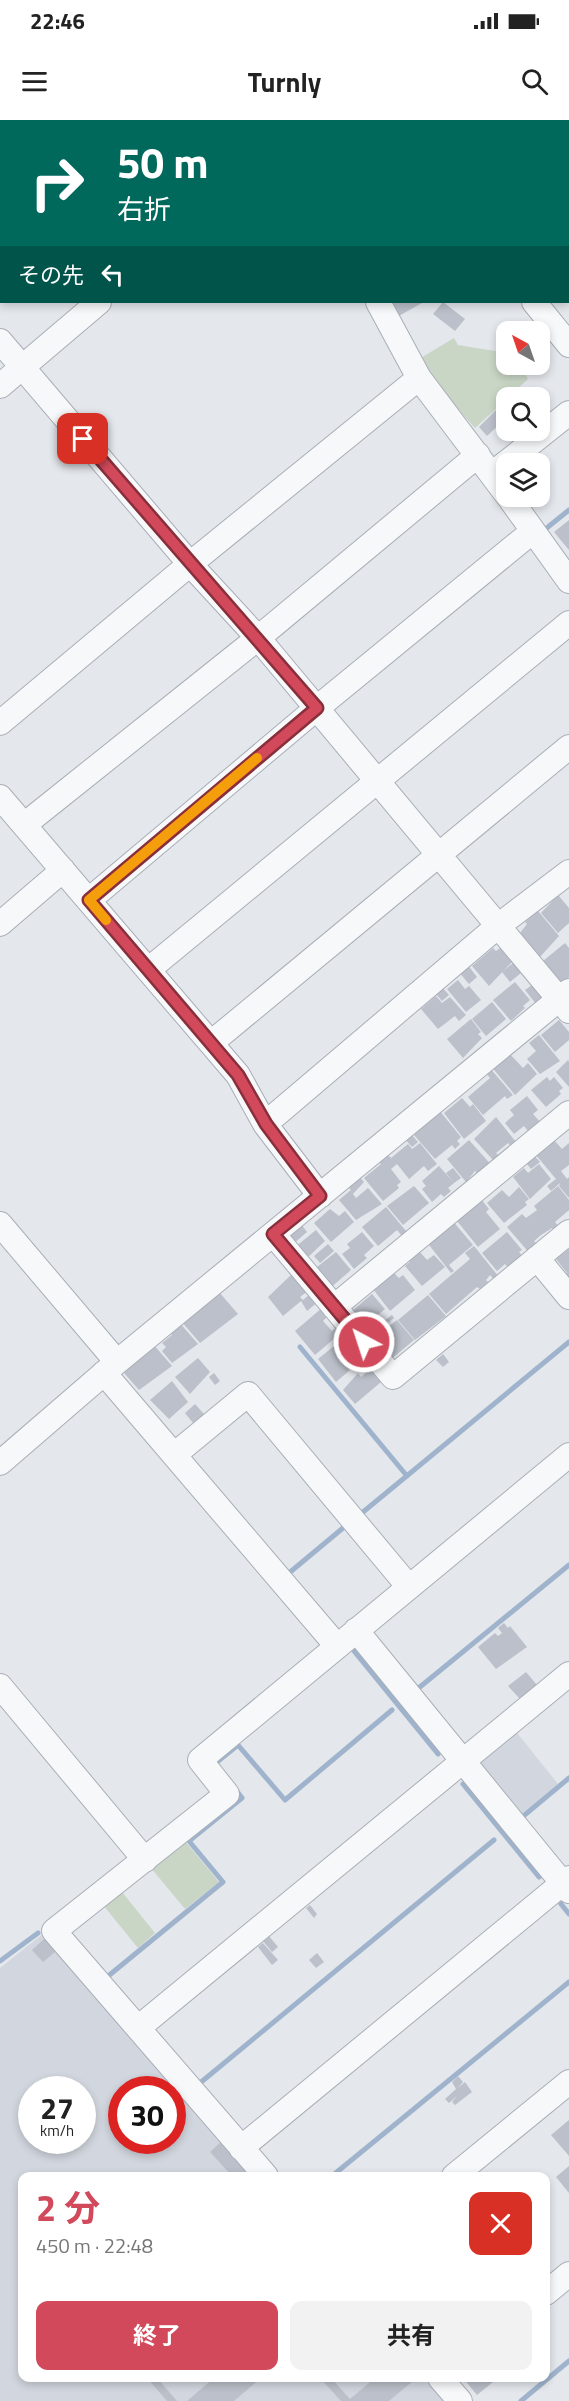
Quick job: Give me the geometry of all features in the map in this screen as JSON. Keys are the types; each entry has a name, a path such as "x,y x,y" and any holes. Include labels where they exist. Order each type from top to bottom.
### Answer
{"street":[{"path":"0,386 98,303"},
{"path":"379,303 419,378 496,480"},
{"path":"535,303 569,345"},
{"path":"0,341 190,564 258,638 498,926 566,1000 273,1234 111,1367 0,1463"},
{"path":"0,723 190,564 419,378"},
{"path":"24,825 258,638 485,465 569,413"},
{"path":"516,507 569,581"},
{"path":"89,900 317,708 533,531"},
{"path":"148,970 569,623"},
{"path":"211,1043 569,747"},
{"path":"0,797 238,1075 266,1124 320,1196"},
{"path":"0,924 63,870"},
{"path":"266,1124 498,926 569,872"},
{"path":"334,1308 569,1113"},
{"path":"0,1224 111,1367 174,1455 337,1646"},
{"path":"273,1234 393,1377 569,1232"},
{"path":"537,1258 569,1297"},
{"path":"174,1455 248,1394 409,1587"},
{"path":"262,2172 54,1931 227,1794 200,1760 569,1455"},
{"path":"241,2148 567,1884 356,1630"},
{"path":"138,2028 569,1674"},
{"path":"0,1686 145,1860"},
{"path":"459,2172 569,2082"},
{"path":"550,2290 569,2274"},
{"path":"445,2382 460,2401"}],"shaded area":[{"path":"514,1729 558,1784 519,1816 479,1767 478,1758"},
{"path":"44,1933 168,2076 108,2076 108,2154 186,2154 186,2097 251,2172 18,2172 18,2382 432,2382 449,2401 0,2401 0,1968"}],"green space":[{"path":"454,338 458,345 496,351 496,375 526,375 528,379 519,387 496,387 496,409 475,428 429,376 419,359"},
{"path":"185,1841 219,1882 185,1909 151,1868"},
{"path":"122,1892 155,1933 138,1948 103,1905"}],"building":[{"path":"390,303 422,303 397,317"},
{"path":"444,303 465,319 455,331 433,314"},
{"path":"496,410 496,428 487,436 479,427"},
{"path":"569,520 569,550 554,532"},
{"path":"558,895 569,908 569,923 558,933 541,913"},
{"path":"538,911 559,936 540,957 520,933 527,924 525,922"},
{"path":"565,943 569,948 569,977 561,984 543,961"},
{"path":"493,948 496,951 500,948 512,962 489,986 472,966"},
{"path":"513,963 521,973 510,982 502,972"},
{"path":"467,964 477,977 469,984 458,971"},
{"path":"458,980 465,989 469,986 481,1000 466,1012 447,989"},
{"path":"515,982 530,1000 511,1021 493,1000"},
{"path":"532,985 543,999 536,1004 525,990"},
{"path":"442,987 449,995 442,1001 435,993"},
{"path":"436,996 442,1003 450,997 466,1015 459,1021 455,1016 438,1029 421,1009"},
{"path":"492,1002 506,1019 486,1036 472,1019"},
{"path":"471,1019 481,1032 478,1034 482,1038 463,1058 447,1039"},
{"path":"559,1020 569,1032 569,1040 555,1052 541,1035"},
{"path":"539,1035 560,1061 540,1074 527,1059 536,1051 529,1043"},
{"path":"507,1051 523,1068 528,1063 537,1074 515,1095 490,1065"},
{"path":"568,1060 569,1062 569,1087 556,1072"},
{"path":"489,1067 513,1095 507,1099 505,1096 483,1115 468,1097 490,1078 484,1071"},
{"path":"547,1077 550,1081 554,1077 563,1088 559,1091 561,1094 546,1107 531,1090"},
{"path":"527,1096 538,1110 533,1114 544,1126 532,1136 524,1126 514,1134 505,1123 514,1115 510,1110"},
{"path":"462,1098 470,1107 473,1104 486,1121 464,1139 444,1113"},
{"path":"439,1110 461,1137 457,1141 460,1144 455,1149 452,1145 435,1159 414,1135"},
{"path":"496,1117 520,1147 515,1151 508,1143 496,1153 499,1156 494,1161 474,1139"},
{"path":"410,1133 418,1142 412,1147 404,1138"},
{"path":"553,1139 562,1149 569,1143 569,1165 561,1171 567,1179 569,1177 569,1198 559,1186 560,1183 551,1191 547,1186 556,1179 535,1154"},
{"path":"469,1140 494,1168 482,1178 475,1171 466,1182 447,1159"},
{"path":"420,1143 437,1164 428,1171 424,1166 409,1179 397,1164 391,1169 401,1182 397,1185 399,1188 383,1201 364,1178 381,1164 377,1160 386,1153 391,1158 408,1144 412,1149"},
{"path":"531,1152 540,1162 531,1169 523,1159"},
{"path":"539,1164 551,1179 530,1199 513,1177 524,1168 528,1173"},
{"path":"439,1166 454,1183 448,1188 451,1191 444,1197 441,1194 432,1202 422,1189 426,1186 422,1181"},
{"path":"453,1168 461,1178 454,1183 446,1173"},
{"path":"359,1176 364,1182 353,1194 356,1198 368,1188 382,1204 356,1220 339,1200 351,1190 349,1188 354,1183 353,1181"},
{"path":"414,1186 429,1203 403,1225 387,1206"},
{"path":"558,1186 569,1200 569,1210 555,1222 562,1231 557,1234 552,1228 541,1235 534,1241 540,1248 532,1256 507,1227 522,1214 526,1218 537,1210 534,1206"},
{"path":"519,1187 529,1199 525,1202 527,1205 504,1223 487,1203 502,1190 509,1197"},
{"path":"480,1198 489,1209 486,1212 500,1229 478,1247 457,1221"},
{"path":"386,1207 411,1237 406,1241 397,1230 378,1246 362,1227"},
{"path":"330,1209 339,1216 345,1211 354,1222 331,1242 314,1223"},
{"path":"452,1220 473,1245 449,1265 454,1271 451,1273 426,1241"},
{"path":"301,1224 307,1232 292,1245 286,1237"},
{"path":"316,1230 325,1241 305,1260 294,1248"},
{"path":"362,1232 374,1246 364,1255 367,1258 354,1269 342,1254 350,1248 347,1244"},
{"path":"507,1232 522,1250 519,1252 526,1261 518,1268 511,1259 515,1265 509,1269 505,1264 497,1271 482,1253"},
{"path":"328,1244 334,1251 320,1263 314,1256"},
{"path":"474,1246 503,1282 499,1285 490,1275 486,1280 488,1282 480,1289 477,1287 446,1314 429,1294 470,1259 465,1253"},
{"path":"569,1249 569,1281 564,1275 567,1273 556,1259"},
{"path":"418,1250 427,1260 434,1255 445,1267 422,1286 405,1266 410,1262 407,1259"},
{"path":"336,1252 351,1270 328,1290 312,1271"},
{"path":"393,1272 399,1278 403,1275 415,1290 390,1311 373,1289"},
{"path":"293,1273 308,1291 300,1297 303,1300 310,1294 319,1301 307,1311 301,1301 283,1316 268,1297"},
{"path":"219,1292 238,1314 200,1343 181,1321 188,1315 190,1318"},
{"path":"372,1294 385,1309 365,1326 352,1311"},
{"path":"428,1295 446,1316 415,1340 398,1320"},
{"path":"323,1307 329,1315 323,1321 332,1331 338,1326 343,1331 315,1355 295,1331"},
{"path":"392,1315 394,1318 368,1339 364,1335"},
{"path":"397,1320 414,1340 389,1361 372,1340"},
{"path":"179,1322 198,1344 172,1363 162,1351 166,1347 162,1343 172,1335 169,1331"},
{"path":"344,1338 364,1358 336,1382 318,1359"},
{"path":"153,1344 172,1366 139,1390 124,1373"},
{"path":"443,1354 449,1362 443,1367 436,1360"},
{"path":"198,1358 210,1372 190,1394 175,1377"},
{"path":"370,1369 381,1382 355,1404 343,1390 358,1373 361,1377"},
{"path":"214,1373 220,1381 215,1385 209,1377"},
{"path":"172,1381 188,1402 169,1419 150,1400"},
{"path":"195,1404 204,1414 193,1423 185,1413"},
{"path":"504,1623 508,1628 510,1626 527,1647 496,1669 478,1647 495,1633 498,1636 502,1633 498,1628"},
{"path":"526,1672 537,1685 520,1699 508,1686"},
{"path":"310,1905 317,1914 314,1918 306,1908"},
{"path":"269,1936 278,1947 272,1952 263,1941"},
{"path":"44,1939 55,1952 43,1962 32,1950"},
{"path":"263,1943 278,1960 272,1965 258,1947"},
{"path":"317,1953 324,1962 316,1968 309,1960"},
{"path":"458,2076 463,2082 458,2088 465,2082 472,2092 455,2105 452,2102 457,2096 449,2103 445,2099 456,2089 452,2082"},
{"path":"569,2120 569,2156 551,2135"},
{"path":"221,2142 246,2172 228,2172 210,2152"},
{"path":"569,2166 569,2193 556,2177"},
{"path":"150,2382 160,2382 177,2401 167,2401"},
{"path":"209,2382 256,2382 234,2401 187,2401"},
{"path":"324,2382 335,2382 350,2399 370,2382 412,2382 389,2401 341,2401"},
{"path":"466,2382 493,2382 477,2395"}],"waterway":[{"path":"543,531 569,510"},
{"path":"357,1517 569,1342"},
{"path":"300,1347 407,1476"},
{"path":"289,1573 343,1528"},
{"path":"415,1691 569,1565"},
{"path":"354,1651 438,1754"},
{"path":"217,1767 217,1762 238,1745 285,1800 392,1710"},
{"path":"521,1818 569,1778"},
{"path":"463,1784 539,1877"},
{"path":"107,1977 223,1882 189,1841 242,1798 236,1790"},
{"path":"200,2083 494,1840"},
{"path":"561,1904 569,1914"},
{"path":"0,1961 38,1933"},
{"path":"337,2172 569,1982"},
{"path":"550,2377 569,2361"},
{"path":"521,2401 544,2382"}],"slow traffic":[{"path":"106,920 89,900 257,758"}],"route":[{"path":"83,439 317,708 89,900 238,1075 266,1124 320,1196 273,1234 364,1342"}]}
